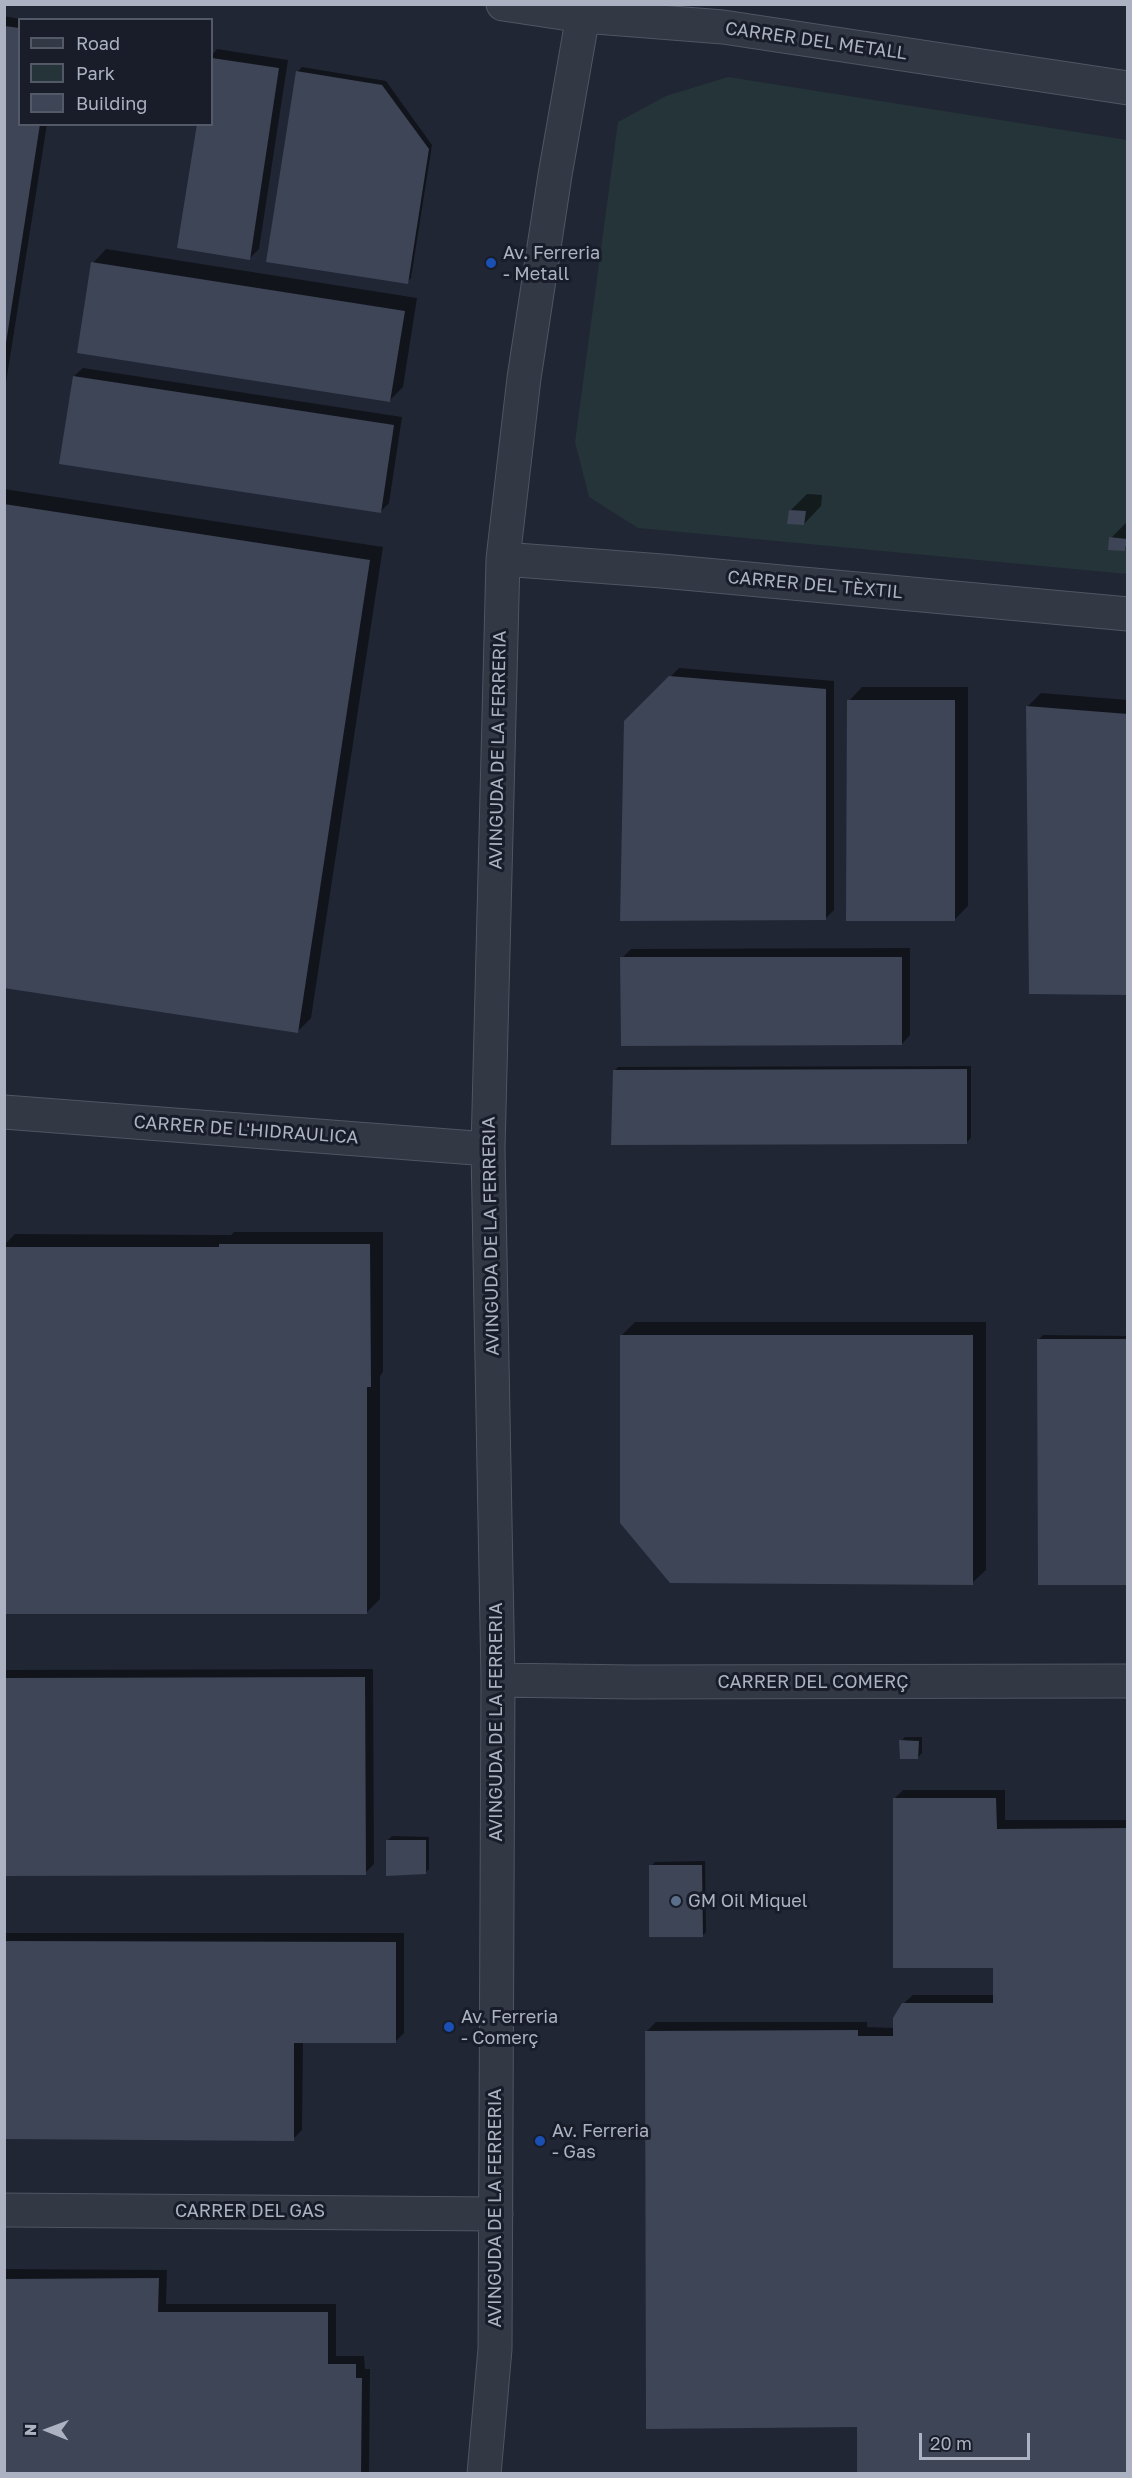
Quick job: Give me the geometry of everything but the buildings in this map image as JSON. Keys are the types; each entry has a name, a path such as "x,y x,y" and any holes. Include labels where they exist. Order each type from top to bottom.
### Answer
{"street":[{"name":"CARRER DEL METALL","path":"503,4 584,10 723,27 1128,88"},
{"name":"AVINGUDA DE LA FERRERIA","path":"484,2474 495,2349 498,1680 488,1149 503,559 524,378 555,175 584,10"},
{"name":"CARRER DEL TÈXTIL","path":"503,559 674,572 1128,614"},
{"name":"CARRER DE L'HIDRAULICA","path":"4,1112 488,1149"},
{"name":"CARRER DEL COMERÇ","path":"498,1680 1128,1681"},
{"name":"CARRER DEL GAS","path":"4,2211 496,2214"}],"green space":[{"path":"728,77 1127,140 1127,574 638,528 589,497 575,442 618,122 666,96"}],"place":[{"name":"Av. Ferreria - Metall","path":"491,263"},
{"name":"GM Oil Miquel","path":"676,1901"},
{"name":"Av. Ferreria - Comerç","path":"449,2027"},
{"name":"Av. Ferreria - Gas","path":"540,2141"}]}
